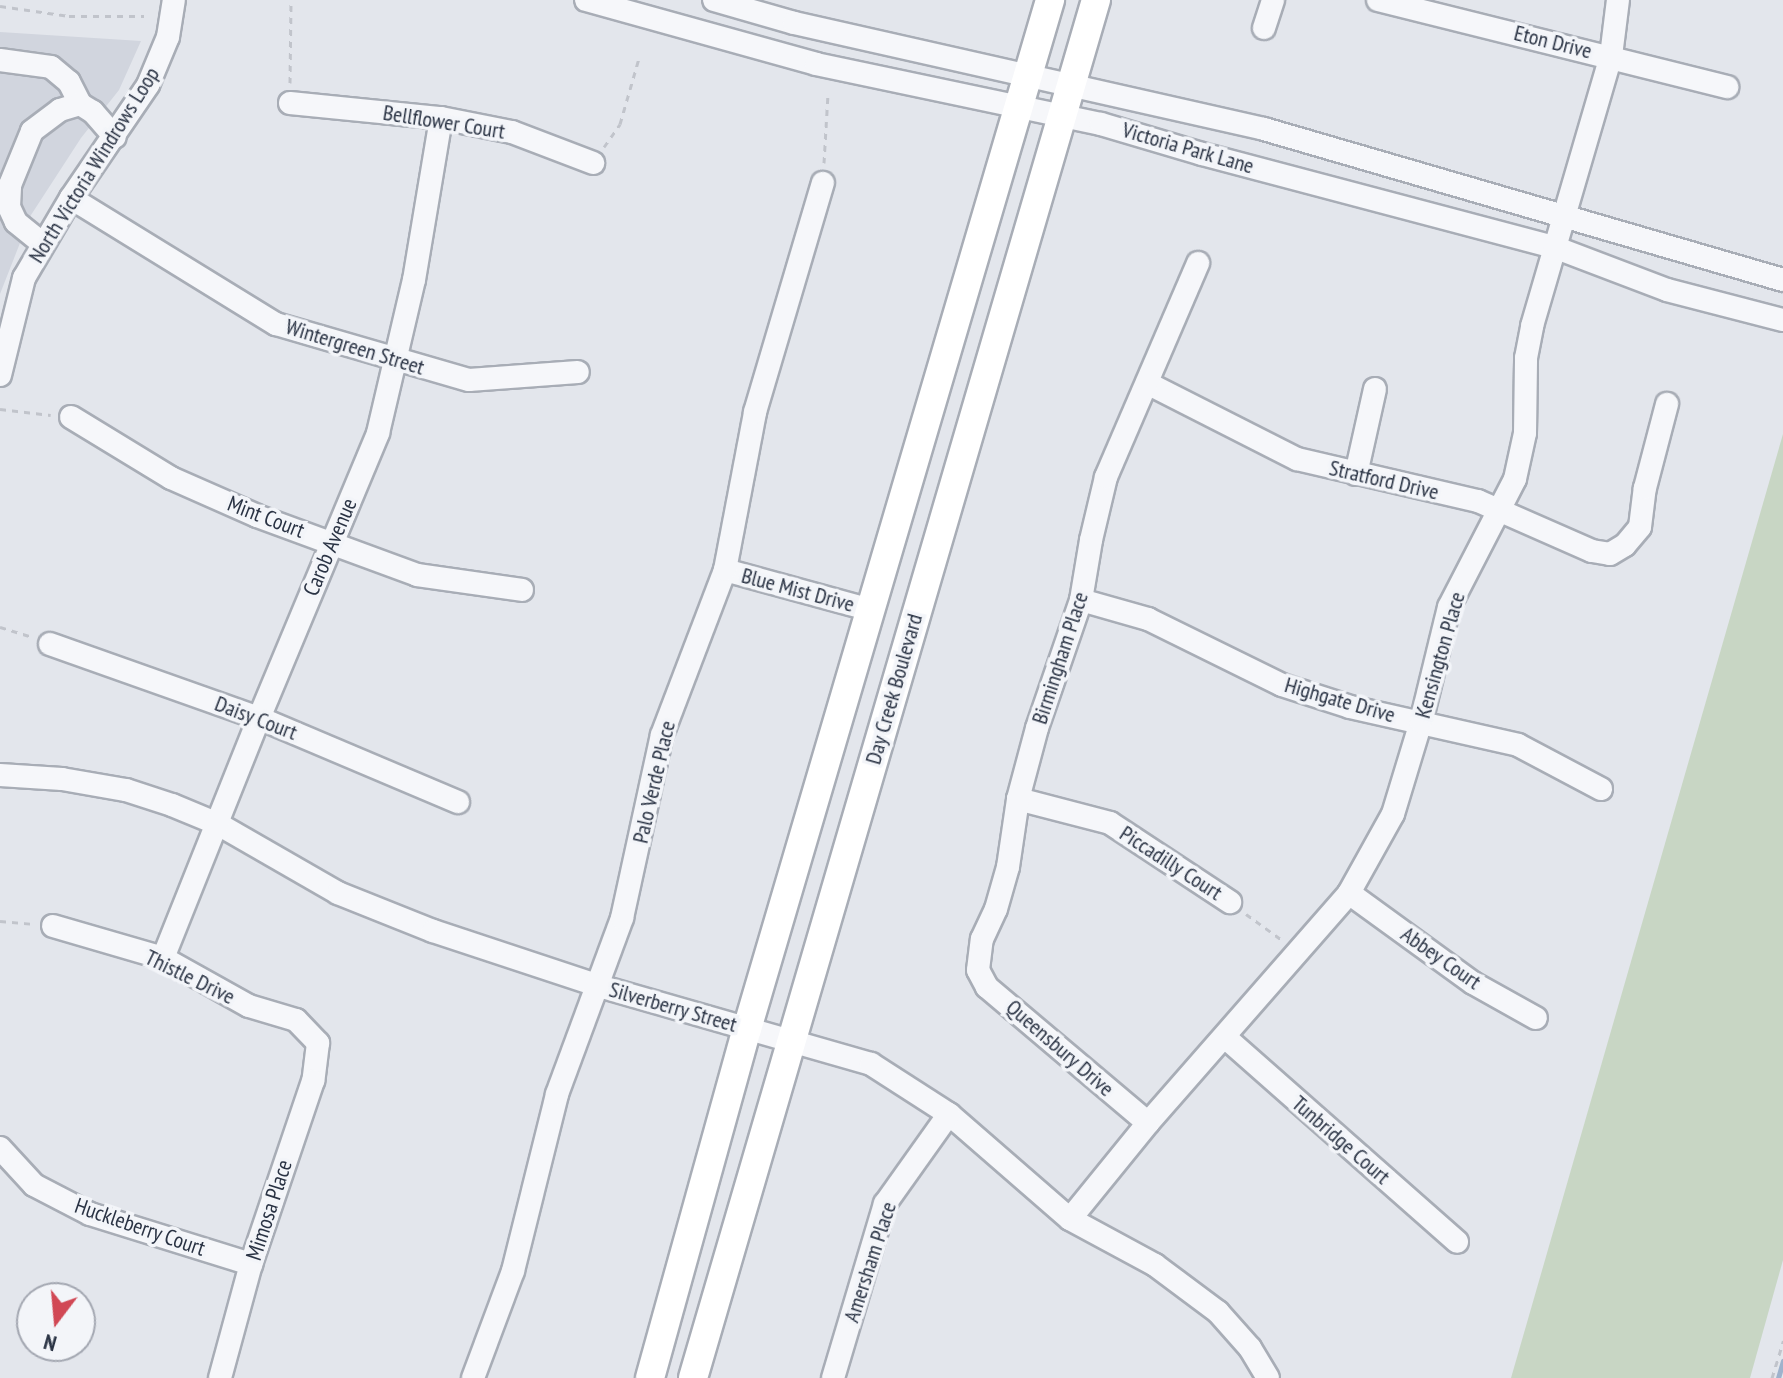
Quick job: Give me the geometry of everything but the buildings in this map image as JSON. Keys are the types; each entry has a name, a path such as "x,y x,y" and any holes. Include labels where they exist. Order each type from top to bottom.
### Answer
{"main road":[{"name":"Day Creek Boulevard","path":"650,1378 747,1029 1050,0"},
{"name":"Day Creek Boulevard","path":"693,1378 789,1040 1096,0"},
{"path":"665,1322 677,1344 668,1378"}],"street":[{"name":"North Victoria Windrows Loop","path":"0,375 4,335 24,278 71,198 115,137 159,61 174,0"},
{"name":"Victoria Park Lane","path":"586,0 816,64 1062,115 1554,247 1667,290 1783,320"},
{"name":"Victoria Park Lane","path":"714,0 794,23 1264,129 1783,280"},
{"path":"1264,28 1273,0"},
{"name":"Eton Drive","path":"1378,0 1727,87"},
{"name":"Kensington Place","path":"1070,1219 1148,1123 1226,1038 1349,893 1393,814 1421,722 1449,607 1515,479 1521,456 1526,358 1554,247 1611,56 1618,0"},
{"path":"0,60 51,67 69,82 80,104 115,137"},
{"name":"Bellflower Court","path":"290,103 441,118 512,132 593,163"},
{"path":"43,244 16,222 9,207 10,185 32,131 60,110 80,104"},
{"name":"Carob Avenue","path":"163,958 378,433 397,361 441,118"},
{"name":"Palo Verde Place","path":"473,1378 513,1271 557,1094 599,986 634,873 662,735 725,570 755,412 823,183"},
{"name":"Wintergreen Street","path":"71,198 276,324 469,380 578,372"},
{"name":"Birmingham Place","path":"978,970 982,939 996,909 1008,867 1018,799 1037,728 1081,600 1106,477 1134,409 1149,384 1198,263"},
{"name":"Stratford Drive","path":"1149,384 1297,459 1478,501 1592,551 1610,554 1625,545 1640,527 1645,488 1667,404"},
{"path":"1356,474 1375,389"},
{"name":"Mint Court","path":"71,417 171,478 257,516 417,575 522,590"},
{"name":"Blue Mist Drive","path":"725,570 871,610"},
{"name":"Highgate Drive","path":"1081,600 1148,619 1282,685 1350,707 1518,745 1601,789"},
{"name":"Daisy Court","path":"50,644 259,718 458,802"},
{"name":"Silverberry Street","path":"0,775 62,779 126,790 218,824 338,893 433,931 599,986 871,1064 918,1091 949,1114 1070,1219 1155,1265 1218,1312 1250,1348 1268,1378"},
{"name":"Piccadilly Court","path":"1018,799 1110,823 1230,902"},
{"name":"Abbey Court","path":"1349,893 1473,983 1536,1018"},
{"name":"Thistle Drive","path":"53,926 163,958 249,1006 296,1020 318,1043"},
{"name":"Queensbury Drive","path":"978,970 987,987 1148,1123"},
{"name":"Tunbridge Court","path":"1226,1038 1457,1242"},
{"name":"Mimosa Place","path":"220,1378 251,1264 313,1081 318,1043"},
{"name":"Amersham Place","path":"833,1378 885,1204 949,1114"},
{"name":"Huckleberry Court","path":"0,1148 34,1185 90,1214 251,1264"}],"path":[{"path":"290,103 291,0"},
{"path":"0,6 69,16 144,16"},
{"path":"593,163 620,124 639,58"},
{"path":"823,183 828,93"},
{"path":"0,409 71,417"},
{"path":"0,627 50,644"},
{"path":"1230,902 1299,952"},
{"path":"0,921 53,926"},
{"path":"1772,1378 1783,1341"}],"shaded area":[{"path":"0,32 141,41 119,90 81,138 31,215 0,294"}],"green space":[{"path":"1783,434 1783,1260 1750,1378 1511,1378"}],"waterway":[{"path":"1778,1378 1783,1361"}]}
